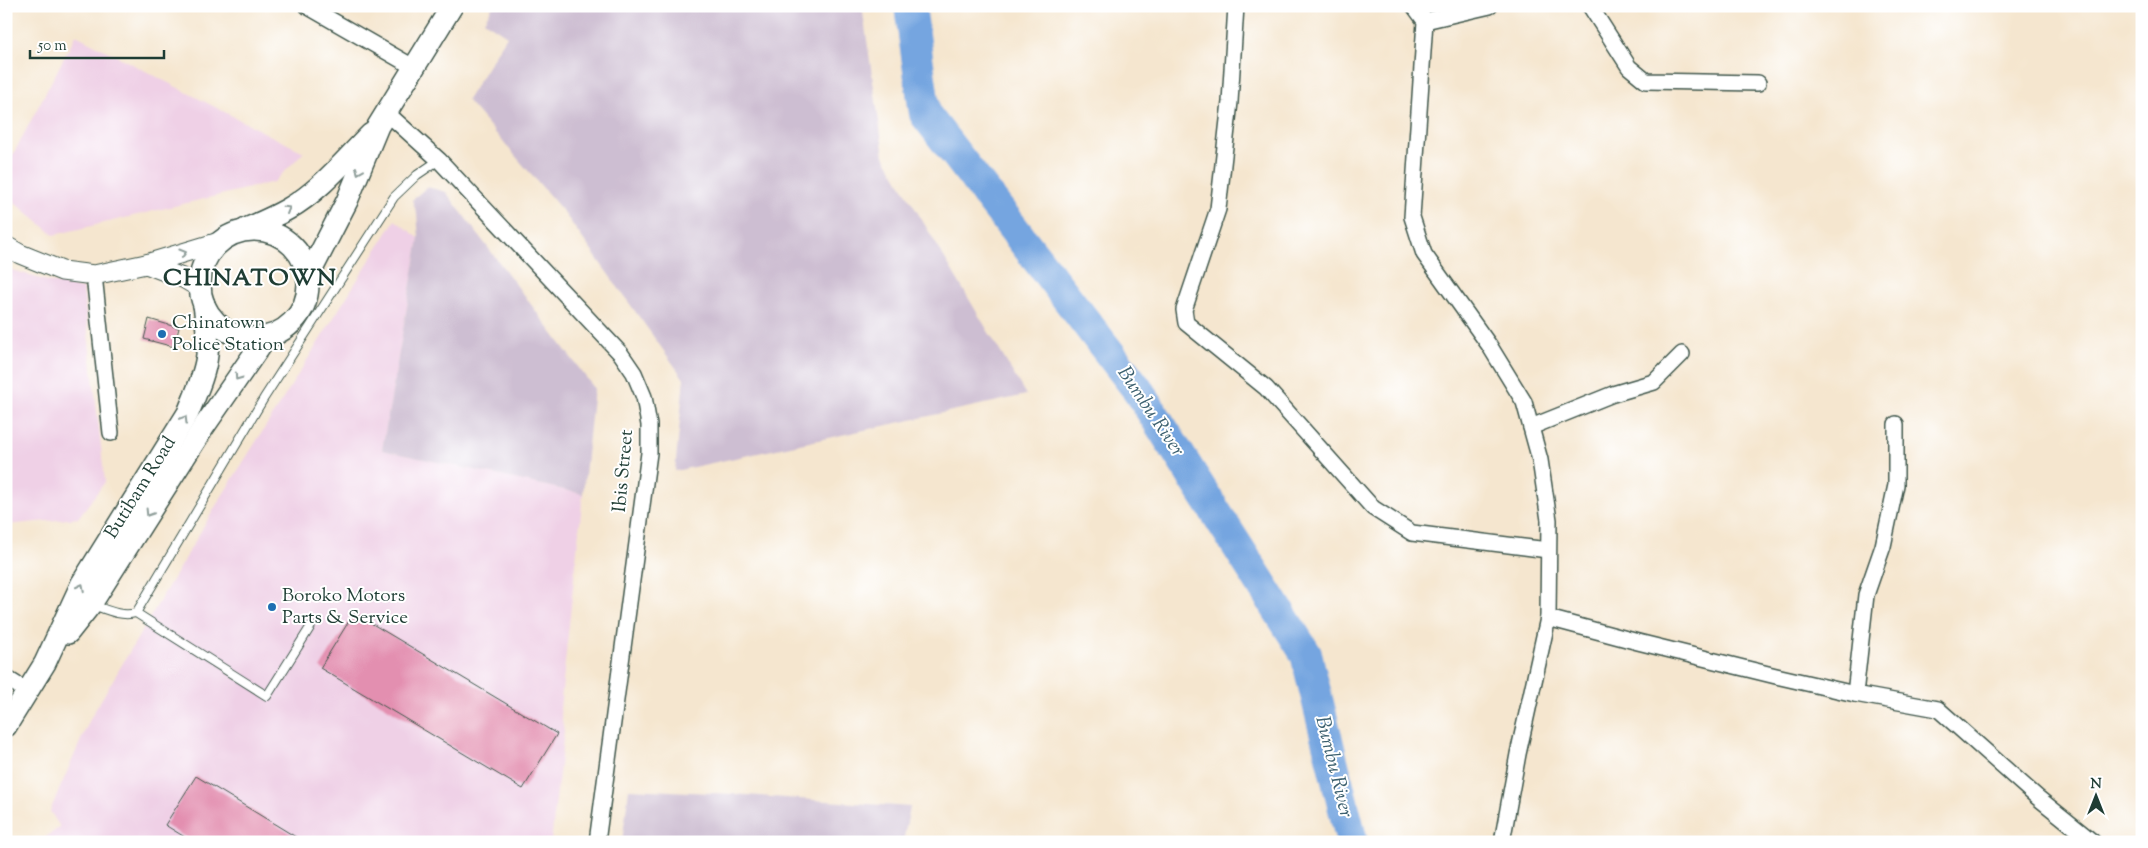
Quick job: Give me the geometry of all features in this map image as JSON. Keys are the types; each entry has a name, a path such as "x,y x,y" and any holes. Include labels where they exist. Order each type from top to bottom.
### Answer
{"main road":[{"path":"383,120 321,184 302,199 289,209 231,234 220,242 208,255 201,270 202,296 213,320 227,330 243,337 266,337 281,332 297,319 307,298 309,275 347,201 383,120 452,6"},
{"path":"243,230 265,230 286,239 301,254 309,275"},
{"name":"Butibam Road","path":"45,663 82,583 188,413 200,384 207,357 208,338 202,296"},
{"name":"Butibam Road","path":"6,726 45,663 91,604 203,428 266,337"}],"street":[{"path":"307,6 415,68"},
{"path":"1236,6 1230,102 1218,209 1184,310 1186,323 1266,388 1372,508 1412,533 1548,550"},
{"path":"1414,6 1425,21 1412,217 1424,254 1494,353 1524,402 1540,460 1549,520 1548,618 1518,754 1502,842"},
{"path":"1425,21 1490,6"},
{"path":"1590,6 1629,68 1646,81 1758,83"},
{"name":"Ibis Street","path":"383,120 439,160 609,340 634,373 644,397 649,425 649,453 597,842"},
{"path":"6,246 20,254 62,271 94,276 146,264 220,242"},
{"path":"146,264 185,279 202,296"},
{"path":"94,276 111,433"},
{"path":"1531,427 1613,394 1654,382 1682,354"},
{"path":"1855,694 1866,595 1883,546 1896,485 1896,424"},
{"path":"1548,618 1638,642 1855,694 1938,709 2037,797 2092,842"},
{"path":"6,678 27,691"}],"lane":[{"path":"91,604 120,614 130,615 136,613 274,381 394,197 417,175 439,160"},
{"path":"136,613 267,696 311,626"}],"shaded area":[{"path":"493,6 862,6 884,156 1026,395 675,471 684,379 562,210 467,100 507,36 484,21"},
{"path":"76,35 304,152 274,182 54,235 6,195 6,168"},
{"path":"427,187 446,192 594,388 583,494 382,450 419,238 417,214 412,200"},
{"name":"Boroko Motors Parts & Service","path":"395,220 419,238 382,450 583,494 560,709 564,731 551,842 48,842 45,838 60,827 50,811 91,717 217,504"},
{"path":"6,268 47,281 83,289 105,482 78,518 6,525"},
{"path":"629,789 732,794 910,807 903,842 622,842"}],"building":[{"name":"Chinatown Police Station","path":"149,319 179,328 174,347 144,339"},
{"path":"354,613 557,734 523,789 320,668"},
{"path":"196,776 304,842 193,842 165,825"}],"waterway":[{"name":"Bumbu River","path":"910,6 925,114 1138,390 1306,654 1352,842"}],"place":[{"name":"Chinatown Police Station","path":"162,334"},
{"name":"Boroko Motors Parts & Service","path":"272,607"}],"district":[{"name":"CHINATOWN","path":"250,279"}]}
